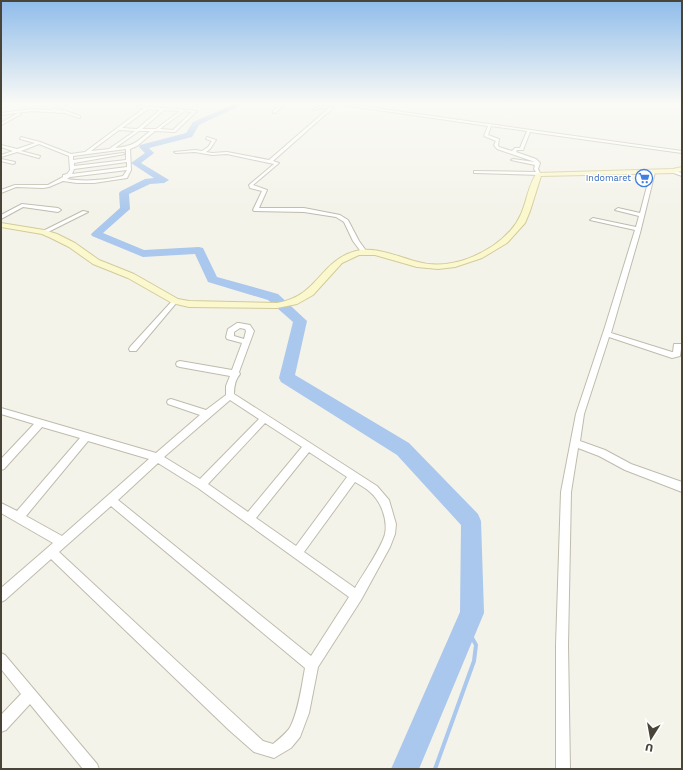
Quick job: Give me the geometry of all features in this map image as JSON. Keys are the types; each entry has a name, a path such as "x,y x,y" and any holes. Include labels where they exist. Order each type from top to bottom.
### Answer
{"street":[{"path":"24,139 71,155 109,150 128,151"},
{"path":"85,153 105,139"},
{"path":"109,150 125,139"},
{"path":"71,162 128,151 144,139"},
{"path":"202,152 210,146 214,140 210,139"},
{"path":"270,161 294,139"},
{"path":"1,225 44,232 66,241 96,262 131,276 175,301 189,304 279,306 302,298 311,291 337,262 349,256 364,252 381,252 414,263 434,266 455,263 485,255 497,248 519,226 524,218 539,174 536,168 538,163 535,160 498,148 496,145 498,140 495,139"},
{"path":"514,152 516,149 522,149 526,139"},
{"path":"591,139 682,152"},
{"path":"1,156 38,143"},
{"path":"1,146 39,157"},
{"path":"66,175 84,182 120,178 127,175 129,168 128,151"},
{"path":"176,152 202,152 212,154 230,153 270,161 277,164 251,185 265,190 256,210 304,210 326,212 338,216 346,221 356,242 364,252"},
{"path":"66,175 71,162 71,155"},
{"path":"1,160 12,162 1,166"},
{"path":"1,191 15,186 43,187 66,175 128,160"},
{"path":"513,160 537,165"},
{"path":"66,175 129,168"},
{"path":"476,172 519,172 539,174 653,172 682,169"},
{"path":"673,171 682,175"},
{"path":"563,769 562,645 564,509 566,492 580,414 607,334 653,172"},
{"path":"1,217 22,205 58,210"},
{"path":"618,210 642,215"},
{"path":"44,232 85,212"},
{"path":"593,220 638,229"},
{"path":"133,348 175,301"},
{"path":"607,334 672,355 677,354 677,346 682,347"},
{"path":"230,396 230,386 236,374 246,342"},
{"path":"180,364 236,374"},
{"path":"1,596 111,500 156,457 230,396"},
{"path":"51,552 259,747 274,751 286,743 295,732 302,713 312,665 357,596 385,547 390,534 391,524 385,503 374,489 230,396"},
{"path":"171,402 207,414"},
{"path":"1,411 156,457 202,485 357,596"},
{"path":"202,485 265,418"},
{"path":"1,466 41,422"},
{"path":"19,517 87,436"},
{"path":"575,442 602,453 624,465 682,487"},
{"path":"249,519 308,446"},
{"path":"297,554 354,475"},
{"path":"111,500 312,665"},
{"path":"1,508 62,542"},
{"path":"1,659 92,769"},
{"path":"1,725 30,694"}],"waterway":[{"path":"174,139 143,147 150,153 135,163 164,180 148,181 124,193 125,209 96,234 143,254 199,250 212,279 273,297 300,321 287,378 403,449 471,521 472,613 405,769"},
{"path":"435,769 474,661 476,645 466,627"}],"place":[{"name":"Indomaret","path":"644,178"}]}
